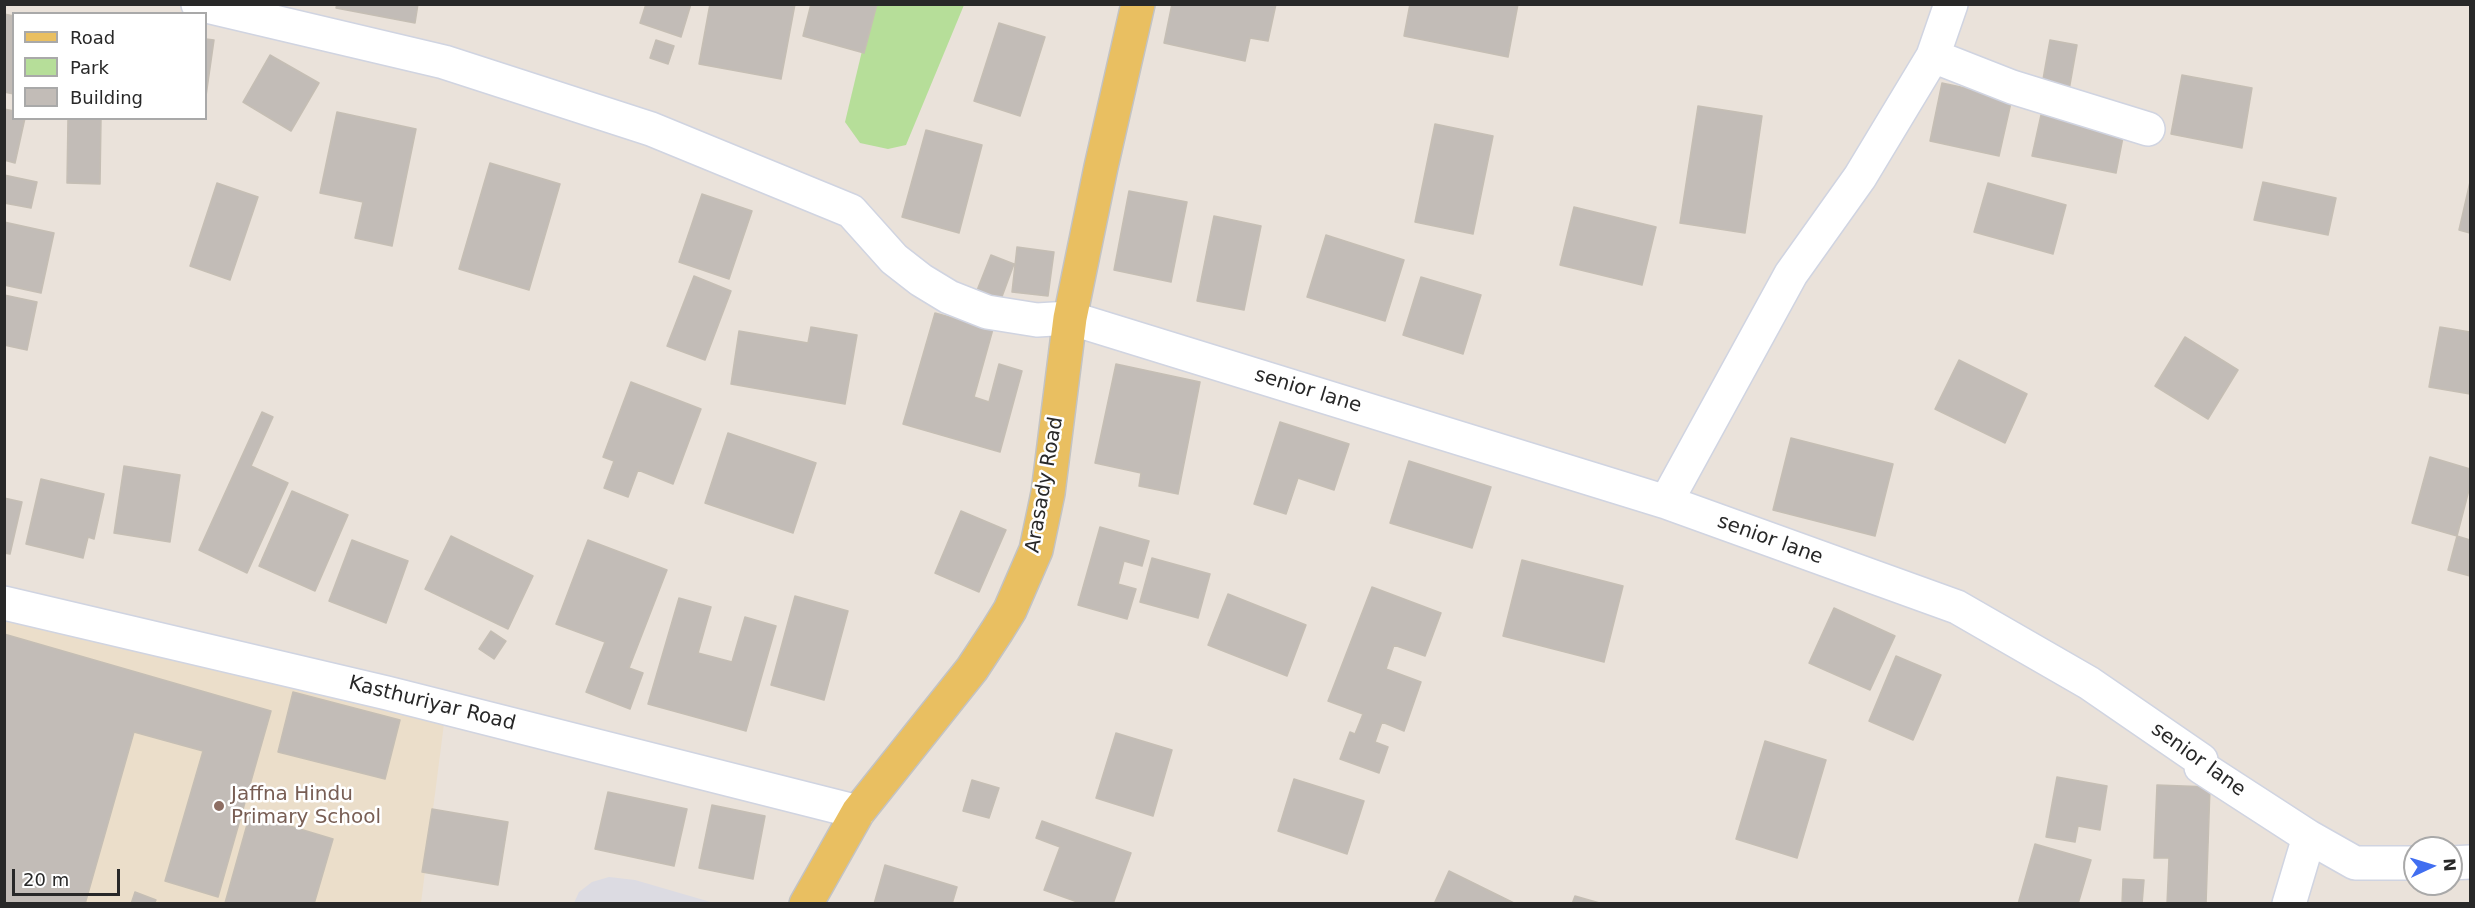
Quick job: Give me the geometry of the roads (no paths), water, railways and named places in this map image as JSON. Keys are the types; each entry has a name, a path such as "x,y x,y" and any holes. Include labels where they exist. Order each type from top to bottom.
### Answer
{"main road":[{"name":"Arasady Road","path":"806,903 858,812 972,669 1010,610 1036,550 1048,494 1070,318 1138,4"}],"street":[{"path":"198,4 444,62 651,129 851,211 894,259 921,280 949,297 1001,316 1037,320 1070,318"},
{"path":"1666,502 1791,274 1860,177 1934,56 1951,4"},
{"path":"1934,56 2012,87 2148,129"},
{"name":"senior lane","path":"1070,318 1666,502 1957,608 2089,683 2201,760 2202,767 2309,837 2355,862 2403,863"},
{"name":"Kasthuriyar Road","path":"4,603 387,693 858,812"},
{"path":"2289,903 2309,837"}],"place":[{"name":"Jaffna Hindu Primary School","path":"219,806"}]}
